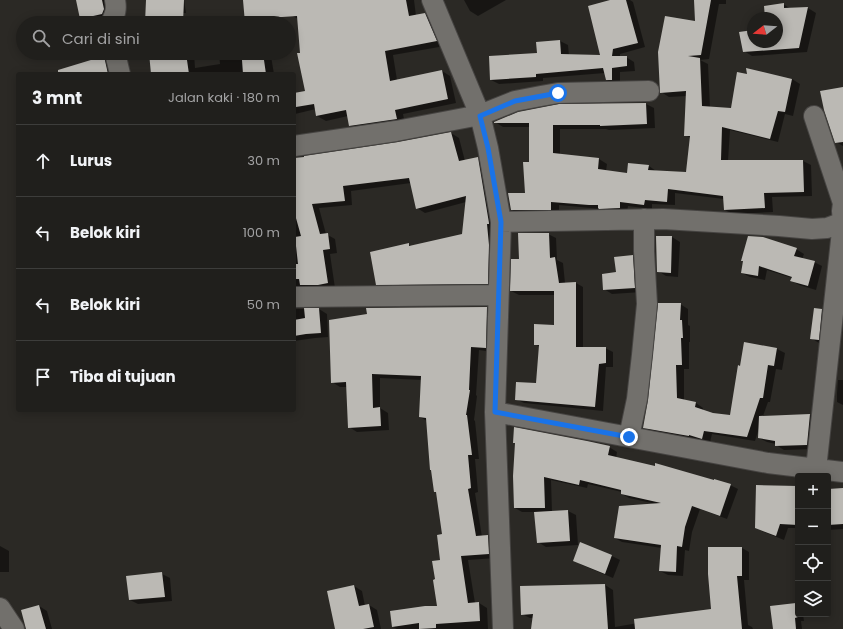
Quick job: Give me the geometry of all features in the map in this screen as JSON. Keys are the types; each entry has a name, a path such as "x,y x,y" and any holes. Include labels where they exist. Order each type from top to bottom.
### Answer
{"street":[{"path":"114,16 116,8 115,0"},
{"path":"432,0 480,116 488,148 501,222 495,412 503,629"},
{"path":"117,60 120,72"},
{"path":"296,146 396,131 480,116 515,101 553,94 649,91"},
{"path":"814,116 843,203 843,222 816,469"},
{"path":"629,437 642,355 647,304 644,219"},
{"path":"501,222 663,219 812,229 827,228 843,222"},
{"path":"296,297 498,295"},
{"path":"495,412 768,464 843,472"},
{"path":"0,608 14,629"}],"building":[{"path":"76,0 102,0 104,9 102,14 93,16 79,16"},
{"path":"146,0 184,0 183,16 145,16"},
{"path":"243,0 406,0 409,16 425,13 437,41 385,51 390,81 442,70 448,99 395,110 397,119 349,126 346,110 316,116 314,104 296,107 296,93 305,91 297,53 300,53 297,16 244,16"},
{"path":"610,0 626,0 638,43 613,49 612,56 627,56 627,66 612,68 612,80 606,80 603,68 536,74 536,77 490,80 489,56 537,53 536,42 560,40 561,54 600,55 588,6"},
{"path":"694,0 711,0 701,55 688,56 700,58 702,106 731,108 737,72 747,74 746,68 792,79 785,112 778,111 770,139 722,127 721,160 803,160 804,192 764,193 765,208 724,210 723,196 668,189 667,202 645,200 644,205 620,202 620,208 599,209 598,205 551,202 551,210 511,210 508,193 525,193 523,162 529,162 529,123 494,122 518,112 559,104 646,103 647,124 600,126 553,125 553,153 599,158 598,169 627,173 628,163 649,165 648,170 686,172 690,136 684,136 686,91 660,93 658,52 665,16 695,21"},
{"path":"784,3 784,8 808,7 799,48 743,52 739,32 747,31 747,48 783,48 783,12 764,12 764,6"},
{"path":"91,60 105,60 108,72 58,72 58,70"},
{"path":"150,60 187,60 189,72 151,72"},
{"path":"242,60 264,60 266,72 243,72"},
{"path":"843,87 843,142 835,143 824,110 820,91"},
{"path":"451,132 459,161 478,157 489,223 487,224 489,245 488,284 376,285 370,252 409,243 409,246 462,234 466,196 416,209 409,178 343,186 345,201 312,204 320,234 328,233 330,249 323,250 328,283 318,285 300,285 299,279 296,279 296,264 298,264 296,237 301,236 296,218 296,158"},
{"path":"518,233 549,233 550,258 555,257 559,283 576,282 576,347 606,347 606,363 599,364 595,407 515,400 516,382 536,383 539,345 534,345 534,324 554,325 554,291 510,291 511,259 519,259"},
{"path":"656,236 672,236 671,273 657,272"},
{"path":"748,236 763,237 797,248 794,256 815,261 808,286 790,281 792,277 759,266 758,276 741,273 743,261 741,261"},
{"path":"633,255 635,288 603,290 602,274 616,272 614,257"},
{"path":"658,303 681,303 680,320 682,320 683,338 681,338 682,365 676,365 677,398 696,402 695,407 713,413 730,415 738,365 740,366 744,342 777,348 774,366 768,365 763,398 760,398 747,437 704,431 702,439 689,435 643,428 648,400"},
{"path":"487,307 486,348 471,347 470,390 466,415 472,455 468,455 471,488 468,489 476,536 488,535 489,554 461,556 468,603 479,602 480,621 436,624 436,628 419,629 419,623 392,627 390,611 425,606 437,606 432,561 440,560 437,535 442,534 436,492 434,492 430,470 426,418 419,417 421,376 372,374 373,408 380,407 381,426 348,428 346,382 331,383 329,320 367,314 366,308"},
{"path":"304,308 319,308 321,333 296,336 296,320 305,318"},
{"path":"814,308 822,309 819,340 810,339"},
{"path":"810,414 807,445 775,446 775,441 758,438 759,416"},
{"path":"514,427 610,446 608,455 655,466 655,463 731,484 720,516 692,506 685,527 682,547 677,546 676,572 659,571 661,545 614,538 619,506 661,503 621,494 621,490 580,480 579,485 544,477 545,508 514,508"},
{"path":"756,485 795,486 795,525 780,524 776,536 755,528"},
{"path":"843,488 843,524 831,525 831,489"},
{"path":"568,510 570,541 537,543 534,512"},
{"path":"580,542 612,555 605,574 573,561"},
{"path":"708,547 742,547 742,576 737,576 742,629 635,629 634,619 711,609 708,574"},
{"path":"162,572 165,597 129,600 126,576"},
{"path":"605,584 608,629 531,629 533,614 521,615 520,586"},
{"path":"354,585 359,606 369,604 374,627 363,629 335,629 327,591"},
{"path":"795,603 795,617 798,617 795,618 796,629 773,629 770,606"},
{"path":"39,605 46,629 26,629 21,610"}],"route":[{"path":"558,93 515,101 480,116 488,148 501,222 495,412 629,437"}]}
